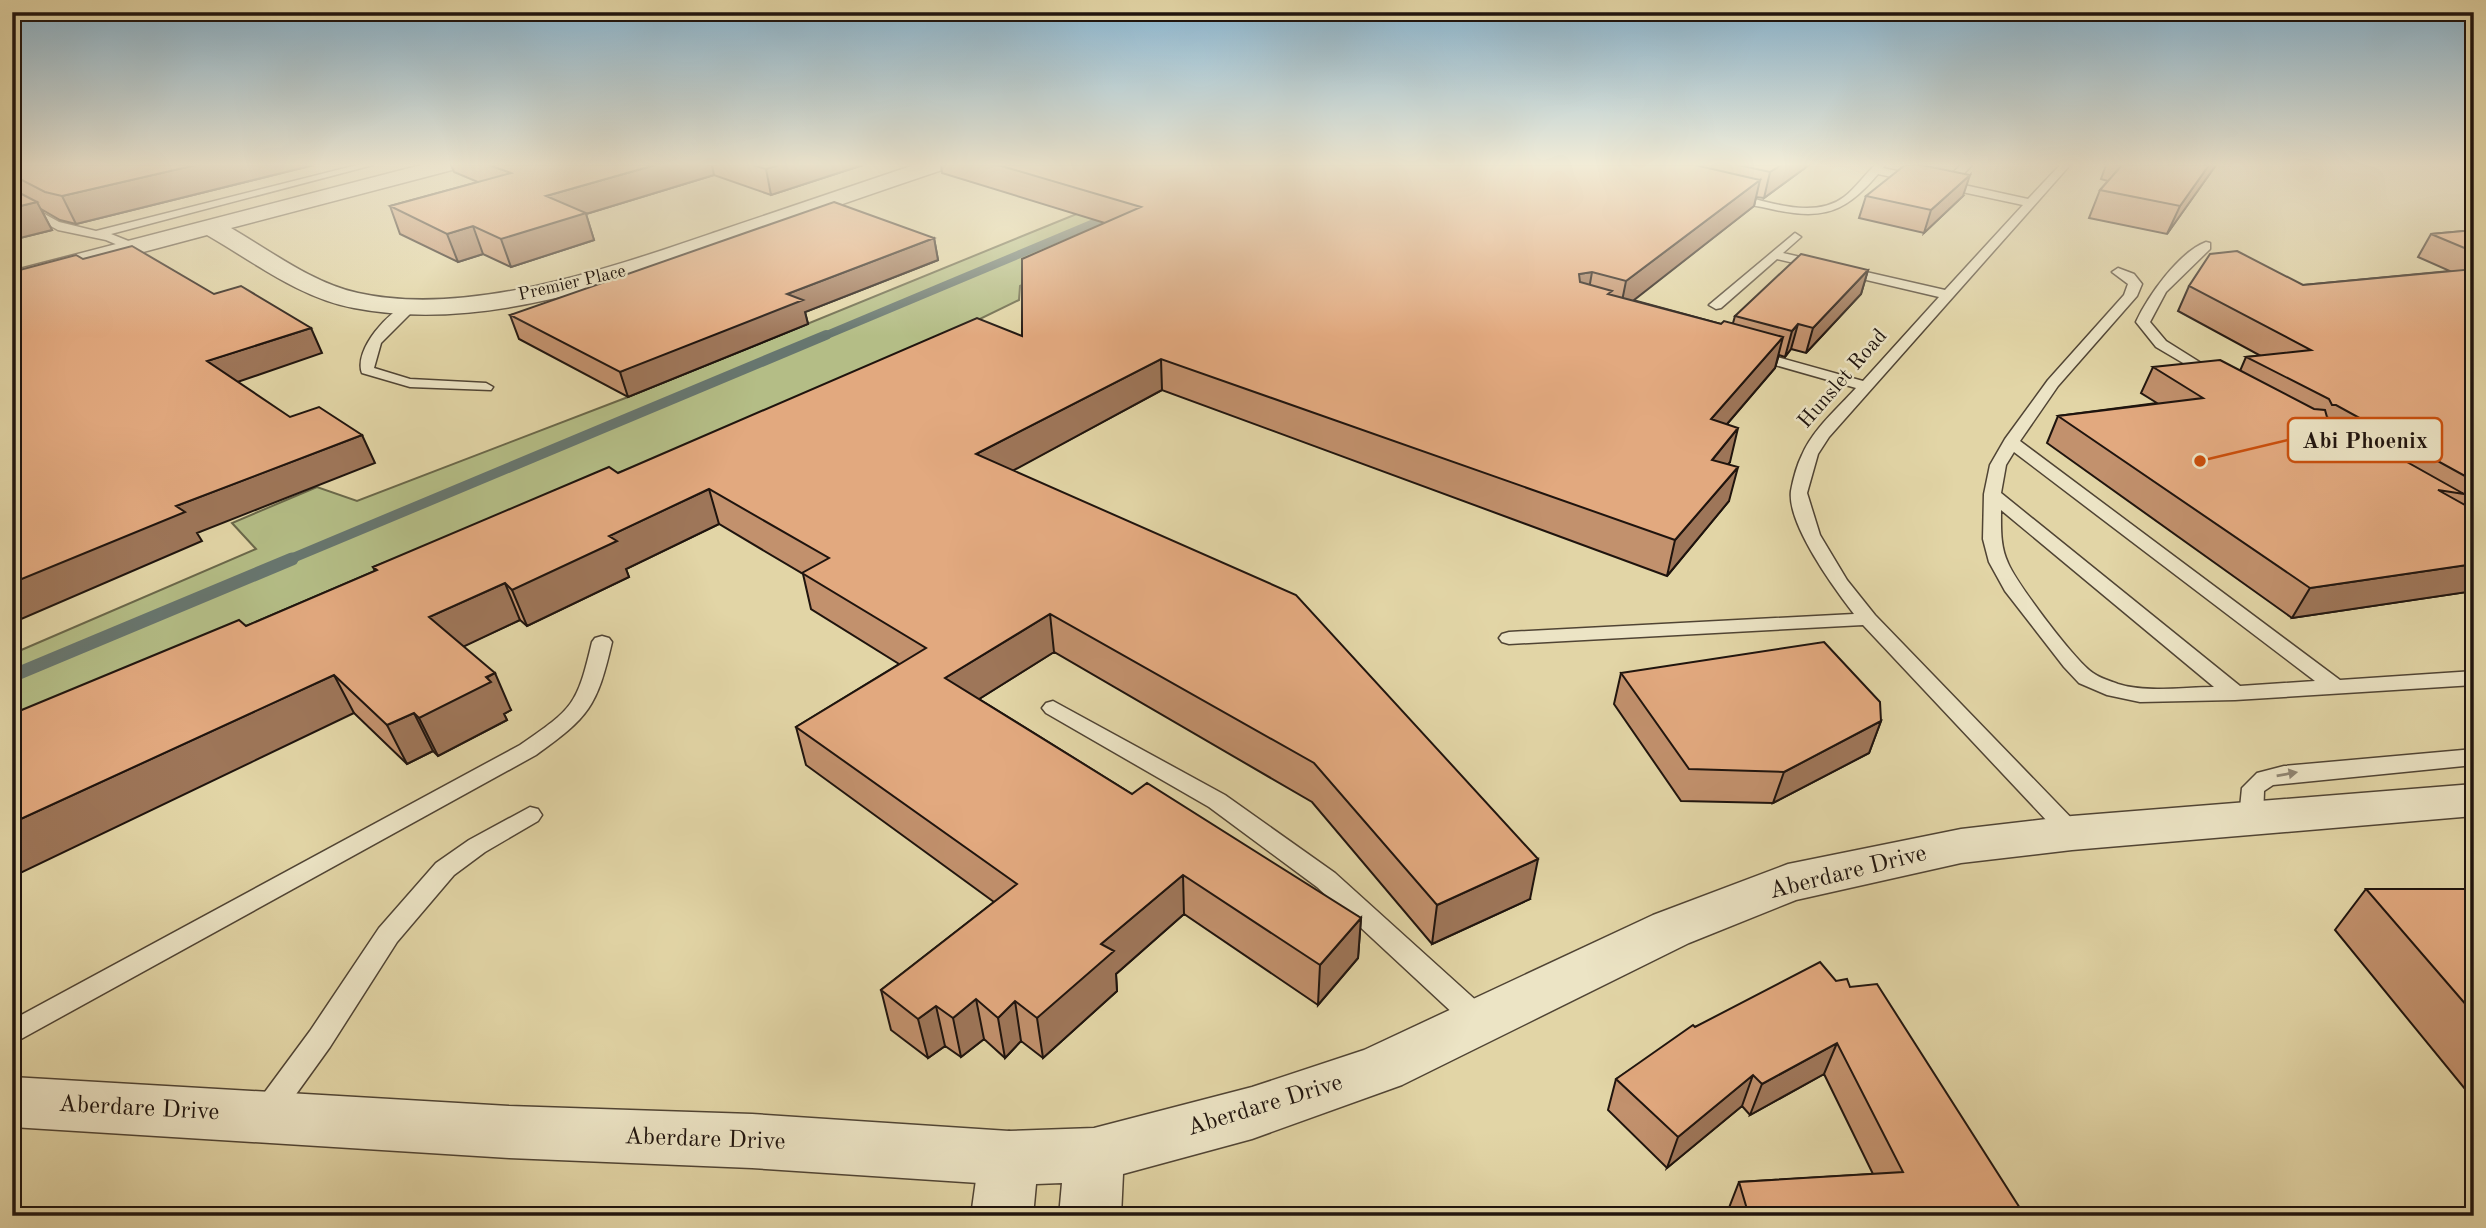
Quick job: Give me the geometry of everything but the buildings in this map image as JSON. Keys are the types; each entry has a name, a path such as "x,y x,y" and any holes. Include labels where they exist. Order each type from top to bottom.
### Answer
{"street":[{"path":"12,279 225,222"},
{"name":"Premier Place","path":"211,226 324,291 364,302 411,306 485,301 557,290 612,276 766,222"},
{"name":"Aberdare Drive","path":"12,1101 509,1132 752,1141 1009,1158 1094,1155 1252,1113 1382,1068 1671,929 1788,883 1961,846 2072,833 2474,800"},
{"path":"1090,1216 1094,1155"},
{"path":"1002,1216 1009,1158"}],"lane":[{"path":"53,222 68,229 116,237 132,247"},
{"path":"101,233 143,222"},
{"name":"Hunslet Road","path":"2015,222 1823,434 1810,454 1799,493 1811,535 1839,582 1868,619 2072,833"},
{"path":"1716,305 1795,237"},
{"path":"2206,246 2169,279 2149,306 2143,322 2161,344 2224,383"},
{"path":"1774,255 1949,295"},
{"path":"2118,272 2130,277 2135,284 2130,296 2053,383 2011,442 1998,465 1992,494 1992,538 1997,562 2012,587 2071,663 2086,677 2114,690 2140,695 2235,693 2474,678"},
{"path":"411,306 377,339 366,358 367,370 384,378 423,385 486,387"},
{"path":"1737,350 1866,386"},
{"path":"2011,442 2336,687"},
{"path":"1992,494 2235,693"},
{"path":"1509,638 1868,619"},
{"path":"12,1033 528,750 562,725 582,705 592,685 602,642"},
{"path":"1053,708 1217,801 1326,880 1481,1022"},
{"path":"2251,818 2253,788 2265,779 2316,770 2474,757"},
{"path":"263,1116 320,1039 388,935 445,869 477,846 530,815"}],"green space":[{"path":"1056,222 1165,222 1020,286 1019,300 826,394 12,763 12,654 256,549 232,523 317,487 357,501 628,397"}],"waterway":[{"path":"822,337 1096,222"},
{"path":"288,560 826,335"},
{"path":"12,676 292,559"}],"place":[{"name":"Abi Phoenix","path":"2200,461"}]}
